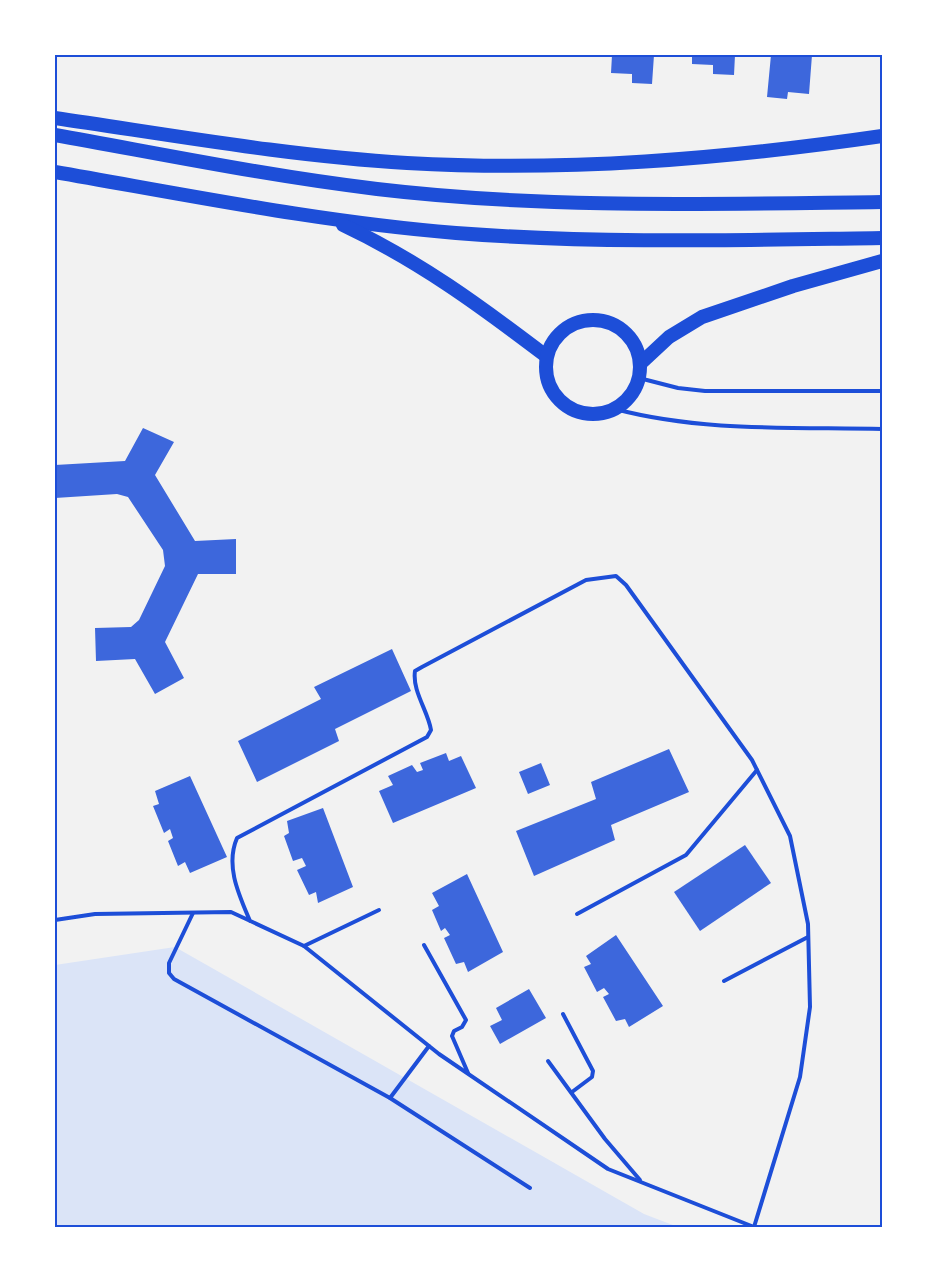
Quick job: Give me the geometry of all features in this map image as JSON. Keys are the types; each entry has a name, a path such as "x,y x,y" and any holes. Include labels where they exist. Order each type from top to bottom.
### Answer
{"highway":[{"path":"55,118 326,156 488,166 579,166 711,158 882,136"},
{"path":"55,135 296,178 458,197 610,204 882,202"},
{"path":"55,172 210,201 331,220 455,233 600,240 882,238"},
{"path":"331,220 375,240 434,274 491,313 546,356"},
{"path":"640,371 669,337 702,317 793,286 882,261"},
{"path":"596,320 609,322 626,334 637,350 640,371 635,390 626,401 615,409 589,415 576,412 554,396 548,384 545,370 546,356 559,333 576,323 596,320"}],"lane":[{"path":"640,371 678,388 705,392 882,391"},
{"path":"615,409 644,417 702,425 882,429"},
{"path":"55,920 95,914 231,912 250,921 304,946 428,1046 608,1169 754,1227 800,1077 810,1007 808,924 790,836 757,770 626,585 616,576 586,580 415,671 414,681 431,730 427,738 237,838 232,849 234,880 250,921"},
{"path":"577,914 686,855 757,770"},
{"path":"304,946 379,910"},
{"path":"193,913 169,963 169,973 174,979 390,1098 530,1188"},
{"path":"724,982 808,937"},
{"path":"424,945 466,1020 462,1027 454,1031 452,1036 469,1075"},
{"path":"563,1014 593,1071 592,1077 572,1092"},
{"path":"390,1098 428,1046"},
{"path":"548,1061 605,1139 641,1182"}],"shaded area":[{"path":"175,947 644,1214 678,1227 55,1227 55,965"}],"building":[{"path":"612,55 654,55 652,84 632,83 632,74 611,73"},
{"path":"692,55 735,55 734,75 713,74 713,65 692,64"},
{"path":"771,55 812,55 809,94 788,92 787,99 767,97"},
{"path":"143,428 174,442 155,475 195,541 236,539 236,574 198,574 165,642 184,678 155,694 135,659 96,661 95,628 131,627 139,620 165,566 163,550 128,497 117,494 55,498 55,465 125,461"},
{"path":"392,649 411,691 335,729 339,741 257,782 238,741 321,699 314,687"},
{"path":"669,749 689,792 611,825 615,840 534,876 516,831 596,799 591,782"},
{"path":"446,753 449,761 461,756 476,788 393,823 379,791 393,785 388,776 412,765 417,772 423,770 420,763"},
{"path":"541,763 550,785 528,794 519,772"},
{"path":"190,776 227,857 190,873 185,862 178,866 168,841 173,838 170,829 164,833 153,806 159,804 155,791"},
{"path":"323,808 353,887 318,903 316,892 309,895 297,870 306,866 302,858 293,861 284,836 289,833 287,821"},
{"path":"745,845 771,883 700,931 674,892"},
{"path":"467,874 503,952 468,972 464,962 456,964 444,938 450,935 445,928 441,931 432,910 439,906 432,893"},
{"path":"616,935 663,1006 629,1027 625,1019 616,1021 603,997 609,994 604,988 597,992 584,967 591,964 586,956"},
{"path":"529,989 546,1018 500,1044 490,1026 502,1020 496,1008"}]}
